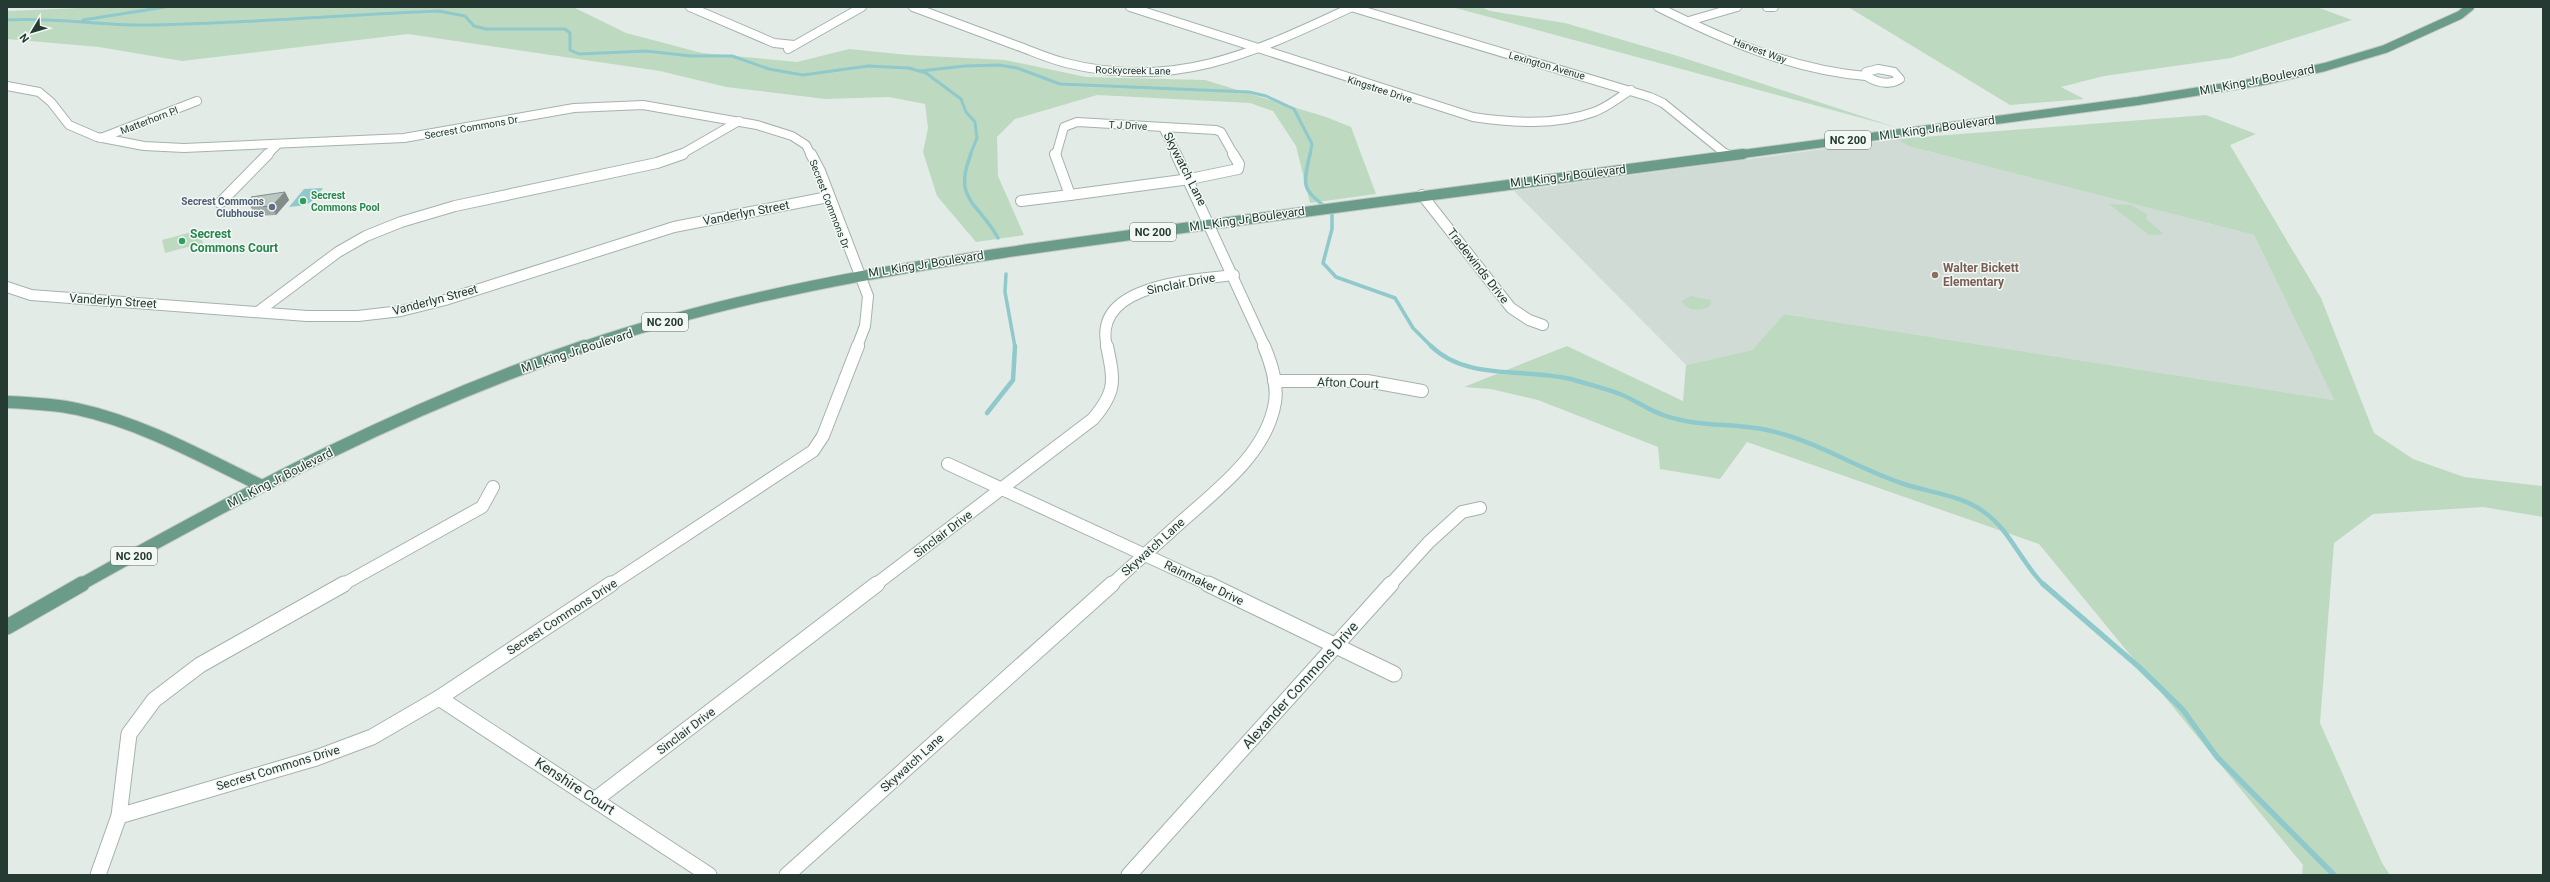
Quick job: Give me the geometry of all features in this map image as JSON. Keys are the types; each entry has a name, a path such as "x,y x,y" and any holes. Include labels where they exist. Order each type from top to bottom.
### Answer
{"main road":[{"name":"M L King Jr Boulevard","path":"7,627 262,486 400,417 475,386 545,360 695,314 858,275 938,261 1422,195 2130,102 2245,84 2325,66 2385,49 2460,15 2470,7"},
{"path":"7,402 76,407 126,421 262,486"}],"street":[{"path":"690,7 774,43 791,47 862,7"},
{"name":"Rockycreek Lane","path":"913,7 1086,69 1144,72 1176,71 1206,66 1258,49 1351,7"},
{"name":"Kingstree Drive","path":"1130,7 1458,114 1493,122 1511,123 1581,116 1596,111 1631,90"},
{"name":"Lexington Avenue","path":"1351,7 1631,90 1663,103 1727,156"},
{"name":"Harvest Way","path":"1658,7 1717,34 1797,63 1847,75 1866,76"},
{"path":"1688,21 1737,7"},
{"path":"1767,7 1774,7"},
{"name":"Secrest Commons Dr","path":"7,86 39,92 52,102 69,125 101,138 144,146 184,148 277,145 404,138 574,108 606,105 643,105 740,121 792,136 806,145 820,171 828,197 858,275"},
{"name":"Matterhorn Pl","path":"101,138 197,101"},
{"path":"259,311 365,236 388,226 414,216 657,163 682,154 740,121"},
{"name":"T J Drive","path":"1022,201 1070,195 1190,179 1230,172 1238,169 1239,164 1221,132 1216,130 1077,122 1064,127 1055,153 1070,195"},
{"name":"Skywatch Lane","path":"787,875 1232,477 1261,440 1275,402 1274,381 1266,352 1212,224 1163,127"},
{"path":"220,203 277,145"},
{"name":"Tradewinds Drive","path":"1422,195 1511,308 1529,320 1543,325"},
{"name":"Vanderlyn Street","path":"7,287 31,295 259,311 307,316 358,316 401,311 445,300 674,226 828,197"},
{"name":"Secrest Commons Drive","path":"119,816 316,758 372,737 439,698 813,452 823,436 865,326 868,296 858,275"},
{"name":"Sinclair Drive","path":"596,799 1093,419 1109,401 1115,385 1103,330 1108,315 1116,305 1149,290 1234,275"},
{"name":"Afton Court","path":"1274,381 1367,381 1422,391"},
{"name":"Rainmaker Drive","path":"948,464 1146,554 1394,674"},
{"path":"98,875 119,816 129,734 154,700 200,665 482,507 493,487"},
{"name":"Alexander Commons Drive","path":"1129,875 1429,542 1462,512 1480,508"},
{"name":"Kenshire Court","path":"439,698 596,799 709,875"}],"shaded area":[{"name":"Walter Bickett Elementary","path":"1897,139 1908,146 2254,235 2334,400 1784,314 1752,350 1686,365 1514,191"}],"green space":[{"path":"105,7 573,7 626,33 702,53 797,62 849,49 908,55 1005,60 1086,77 1205,80 1326,117 1351,127 1376,194 1310,203 1296,146 1273,111 1250,103 1097,95 1015,119 997,137 998,176 1024,235 976,242 937,196 923,152 928,128 925,104 889,97 825,99 726,87 660,71 408,34 182,61 99,47 7,39 7,11"},
{"path":"1452,7 1481,7 1490,11 1565,23 1681,57 1895,127"},
{"path":"1848,7 2317,7 2352,20 2231,58 2104,76 2061,87 2084,99 2010,105"},
{"path":"2206,115 2256,134 2230,145 2321,298 2374,433 2413,459 2464,477 2543,486 2543,517 2483,507 2373,514 2334,543 2320,723 2382,863 2390,875 2302,875 2303,865 2039,544 1747,442 1720,479 1660,469 1658,447 1538,400 1491,389 1464,387 1567,346 1683,401 1686,365 1752,350 1784,314 2334,400 2254,235 1908,146 1897,139"},
{"path":"2109,204 2131,205 2147,214 2146,219 2164,234 2149,235"},
{"name":"Secrest Commons Court","path":"199,230 203,243 165,253 162,240"},
{"path":"1691,296 1711,300 1710,306 1698,310 1686,307 1681,301"}],"water":[{"name":"Secrest Commons Pool","path":"323,188 313,200 307,204 289,207 304,189"}],"building":[{"path":"285,192 272,206 251,207 251,197"}],"waterway":[{"path":"83,20 165,7"},
{"path":"7,20 24,19 143,25 254,21 439,11 465,16 474,26 486,29 565,29 570,33 570,50 579,54 646,51 691,56 732,56 769,69 803,75 868,66 909,68 926,73 961,99 966,112 975,122 977,138 970,155"},
{"path":"920,71 965,66 999,65 1017,68 1060,84 1249,92 1266,96 1294,109 1312,144 1310,155"},
{"path":"971,154 966,169 966,192 970,200 991,226 998,238"},
{"path":"1310,154 1306,176 1307,188 1315,199 1332,213 1332,229 1323,263 1336,277 1395,298 1413,328 1431,346"},
{"path":"1006,274 1005,292 1015,347"},
{"path":"1431,346 1445,357 1461,364 1497,372 1535,374 1571,379 1620,394 1657,413 1676,419 1754,428 1785,435 1819,448 1887,478 1956,498 1975,506 2002,528 2029,567 2043,584"},
{"path":"987,413 1013,380 1015,347"},
{"path":"2043,584 2139,667 2183,710 2217,757 2334,875"}],"place":[{"name":"Secrest Commons Pool","path":"303,201"},
{"name":"Secrest Commons Clubhouse","path":"272,207"},
{"name":"Secrest Commons Court","path":"182,241"},
{"name":"Walter Bickett Elementary","path":"1935,275"}]}
